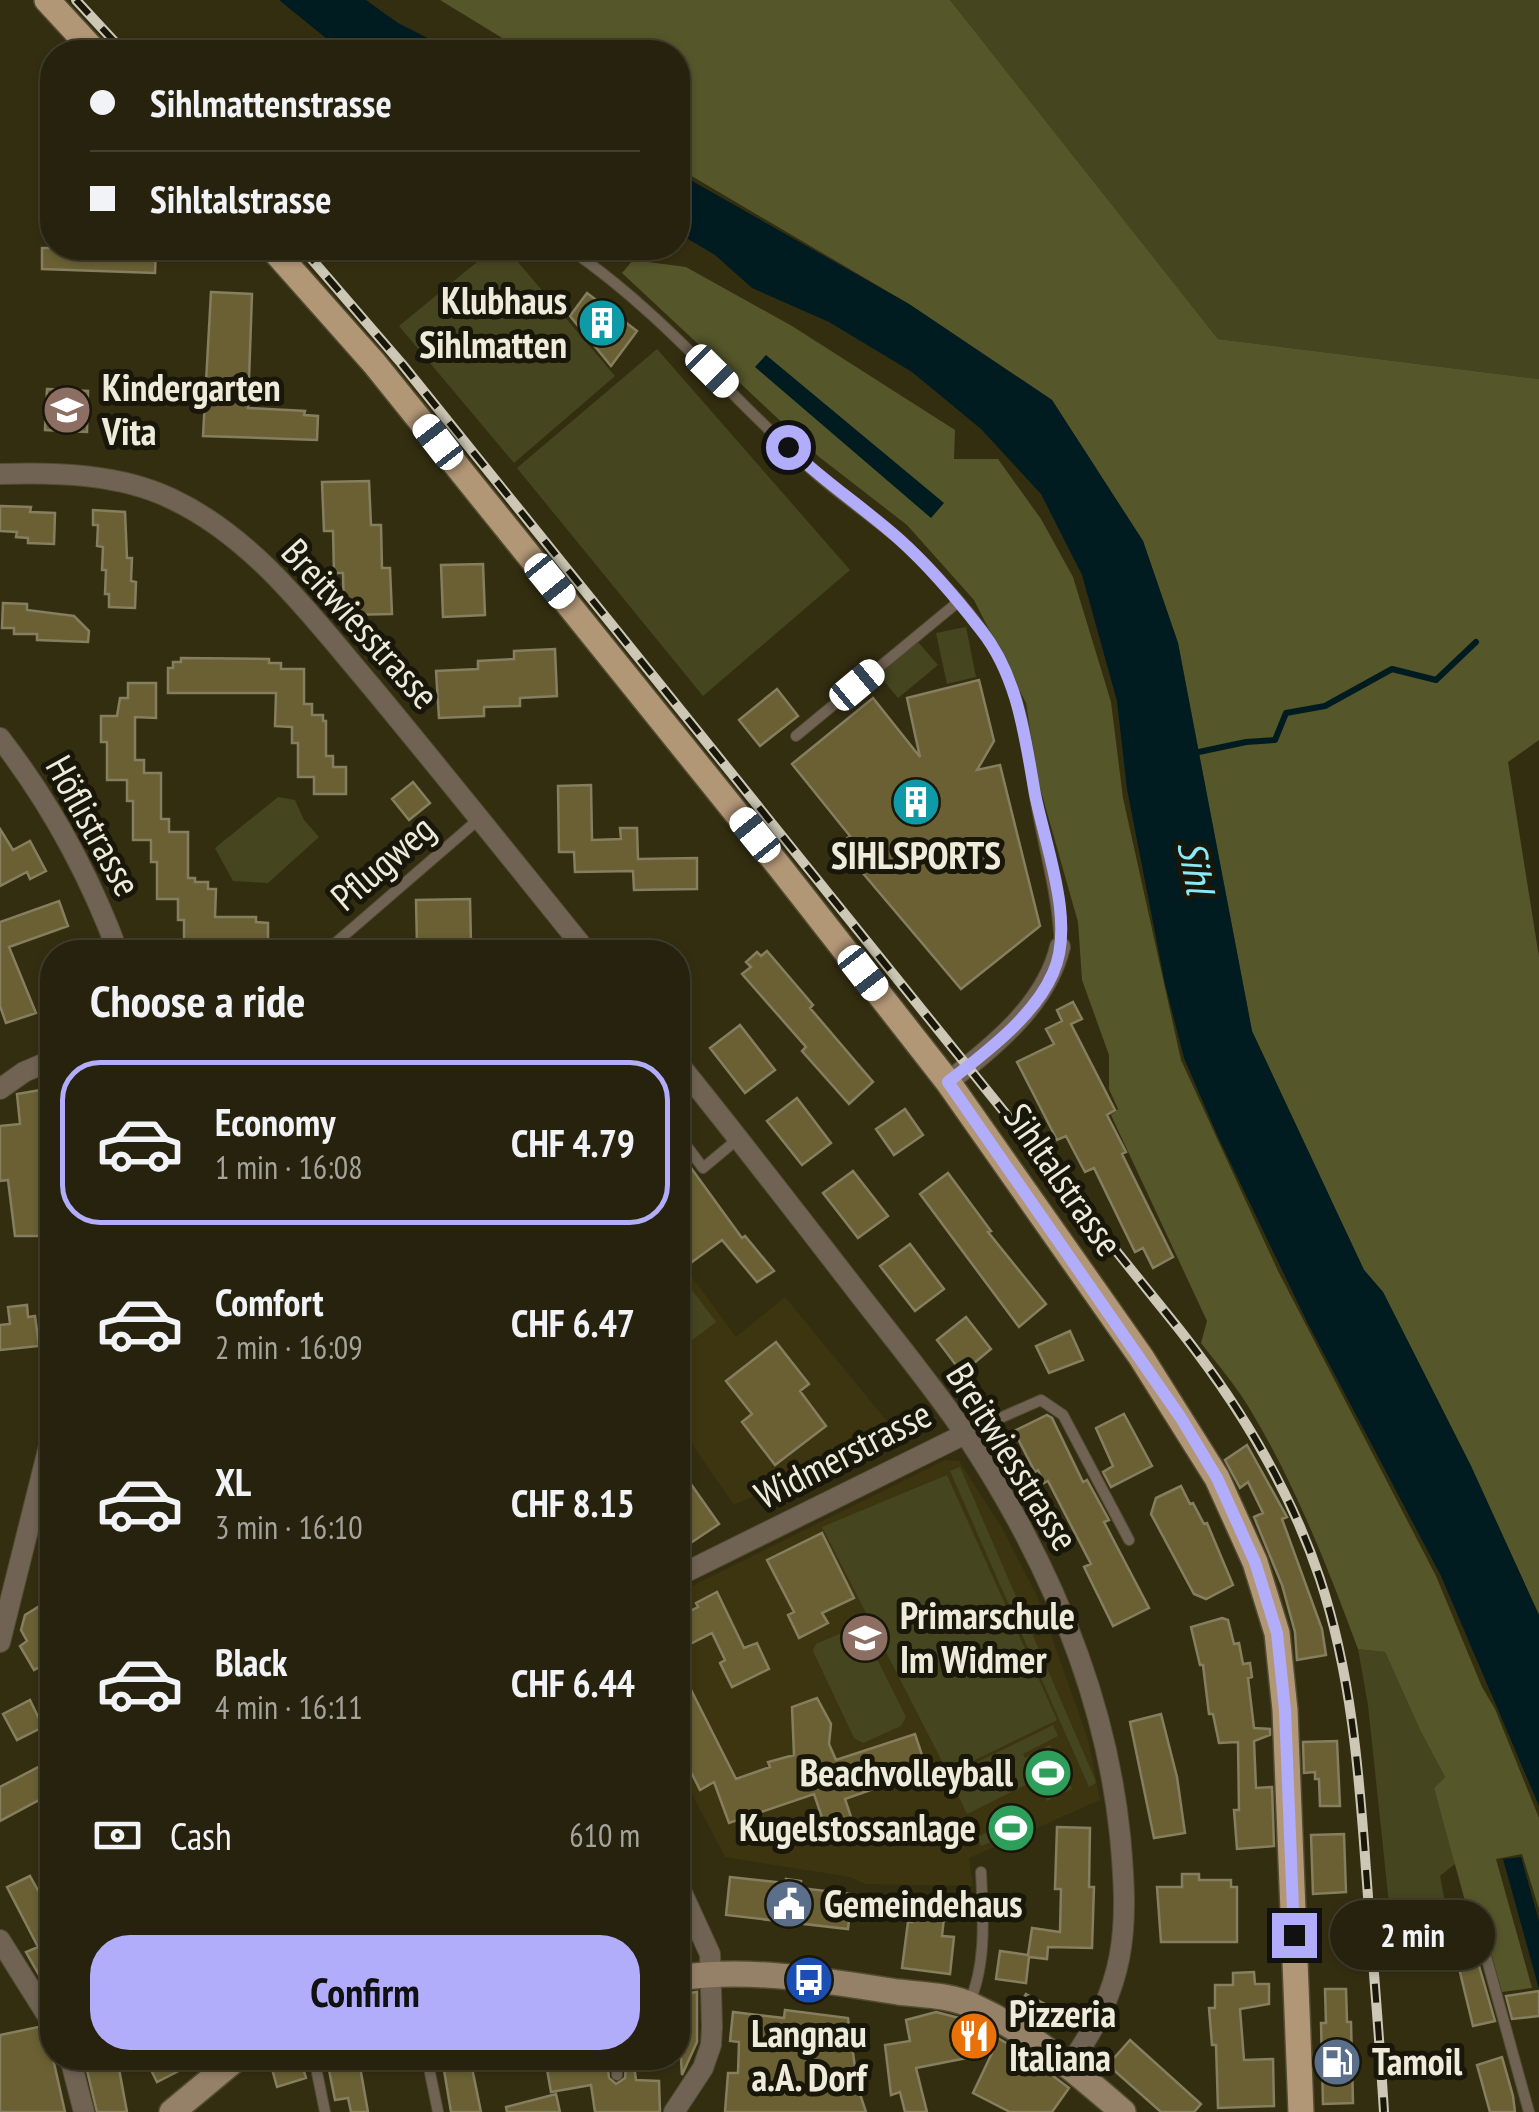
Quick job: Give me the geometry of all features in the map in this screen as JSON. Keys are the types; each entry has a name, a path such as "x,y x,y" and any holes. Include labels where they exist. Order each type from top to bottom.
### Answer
{"main road":[{"path":"47,0 84,40"},
{"name":"Sihltalstrasse","path":"283,260 374,363 780,866 948,1082 1181,1418 1217,1478 1268,1596 1277,1633 1285,1710 1301,2112"},
{"path":"690,1976 740,1973 969,2004 1019,2030 1069,2065 1123,2112"},
{"path":"172,2112 222,2070"}],"street":[{"name":"Breitwiesstrasse","path":"0,474 104,479 154,491 218,526 257,559 310,615 578,940"},
{"name":"Höflistrasse","path":"0,738 56,817 96,894 113,940"},
{"path":"948,1082 1042,994 1060,946"},
{"path":"0,1089 40,1065"},
{"name":"Breitwiesstrasse","path":"690,1078 965,1434 1022,1529 1062,1614 1100,1720 1115,1792 1123,1870 1123,1946 1105,2010 1069,2065"},
{"name":"Widmerstrasse","path":"690,1570 965,1434"},
{"path":"0,1642 40,1482"},
{"path":"674,2112 691,2090 711,2045 710,1954 690,1910"},
{"path":"0,1940 40,1998"},
{"path":"73,2070 84,2112"}],"lane":[{"path":"586,260 611,277 687,345 814,472 900,540 983,632 1001,660 1024,728 1059,908 1060,946"},
{"path":"796,736 958,602"},
{"name":"Pflugweg","path":"339,940 480,818"},
{"path":"690,1150 703,1168 738,1138"},
{"name":"Widmerstrasse","path":"965,1434 1041,1400 1064,1415 1129,1540"},
{"path":"969,2004 976,1988 980,1953 981,1872"},
{"path":"1482,1942 1529,2112"},
{"path":"316,2070 324,2112"},
{"path":"430,2070 438,2112"},
{"path":"617,2070 617,2075"}],"shaded area":[{"path":"440,0 950,0 1218,339 1539,379 1539,740 1508,762 1539,957 1539,1615 1471,1466 1383,1292 1364,1270 1252,1031 1178,643 1143,541 1052,400 909,304 690,175 690,40 505,40"},
{"path":"950,0 1539,0 1539,379 1218,339"},
{"path":"479,260 516,260 615,376 514,463 399,326"},
{"path":"633,260 686,267 792,326 955,430 954,459 998,459 1041,519 1073,577 1111,702 1123,798 1181,1060 1278,1271 1436,1576 1539,1818 1539,1909 1522,1854 1496,1859 1532,1988 1502,1992 1485,1931 1468,1912 1434,1788 1445,1777 1385,1652 1358,1649 1282,1468 1246,1402 1201,1343 1207,1321 1111,1115 1118,1109 1109,1089 1109,1055 1082,980 1078,922 1038,781 1026,703 974,600 907,525 818,456 622,273"},
{"path":"657,349 850,570 703,696 517,468"},
{"path":"966,627 976,677 947,684 936,633"},
{"path":"918,642 938,665 898,698 879,675"},
{"path":"278,797 295,800 304,820 319,837 268,883 233,881 215,848"},
{"path":"690,1274 736,1337 785,1297 895,1431 734,1505 690,1441"},
{"path":"690,1287 716,1322 690,1342"},
{"name":"Primarschule Im Widmer","path":"945,1460 959,1461 1002,1528 1037,1596 1088,1739 1100,1800 969,1858 973,1886 865,1884 850,1877 725,1857 690,1792 690,1587"},
{"path":"960,1467 1094,1777 1096,1783 1089,1787 950,1471"},
{"path":"947,1475 1057,1720 948,1773 822,1527"},
{"path":"860,1625 906,1717 901,1726 863,1743 854,1738 813,1651 816,1644"},
{"path":"1358,1649 1385,1652 1445,1777 1434,1788 1456,1863 1440,1876 1448,1918 1423,1925 1429,1962 1396,1970 1368,1705"},
{"path":"1053,1725 1058,1736 1023,1754 1025,1758 1050,1745 1072,1789 1047,1801 1036,1780 967,1814 949,1776"},
{"name":"Kugelstossanlage","path":"1026,1809 1033,1825 981,1846 977,1838"}],"water":[{"path":"279,0 366,0 431,40 328,40"},
{"name":"Sihl","path":"690,180 909,304 1052,400 1143,541 1178,643 1252,1031 1364,1270 1383,1292 1471,1466 1539,1615 1539,1806 1441,1576 1307,1322 1184,1058 1165,984 1127,789 1117,701 1082,575 1041,494 981,429 912,372 829,322 752,288 715,255 690,240"},
{"path":"766,355 944,503 931,518 755,367"},
{"path":"1521,1857 1539,1921 1539,1989 1503,1859"}],"building":[{"path":"42,260 156,260 155,273 42,269"},
{"path":"211,292 252,294 248,408 305,411 304,415 318,416 317,440 203,436"},
{"name":"Klubhaus Sihlmatten","path":"587,293 637,331 611,366 570,316"},
{"name":"Kindergarten Vita","path":"47,389 88,391 87,432 45,430"},
{"path":"369,481 371,525 381,525 382,568 390,568 392,614 344,615 343,573 334,573 333,531 324,531 322,482"},
{"path":"0,506 55,513 54,544 28,543 28,538 16,537 17,532 0,531"},
{"path":"93,510 125,512 127,558 132,558 131,581 136,582 135,608 109,607 106,570 102,570 103,547 97,546 98,525 93,525"},
{"path":"483,564 485,615 443,617 441,565"},
{"path":"3,603 27,604 27,610 74,616 89,631 88,642 37,640 37,634 14,634 14,628 2,628"},
{"path":"555,649 557,696 520,698 520,706 484,707 484,716 439,718 436,671 478,669 478,661 514,659 514,651"},
{"path":"181,658 269,659 269,663 281,663 281,669 304,669 304,704 312,704 312,715 323,715 326,721 326,756 333,756 333,767 346,767 346,794 314,794 314,777 298,777 298,743 292,743 292,727 275,726 276,693 168,693 168,668 173,668 173,662 181,662"},
{"name":"SIHLSPORTS","path":"979,680 994,741 977,770 1000,765 1040,926 961,989 839,845 850,836 792,764 873,698 920,757 907,698"},
{"path":"128,683 156,683 156,718 135,717 135,760 144,760 144,773 161,773 161,819 169,819 169,832 188,832 188,878 208,882 208,889 216,889 215,917 256,917 256,922 268,923 268,940 184,940 184,920 178,920 178,899 157,899 157,862 151,862 151,840 133,840 133,801 127,801 127,780 107,780 107,742 101,742 101,716 117,716 120,698 128,698"},
{"path":"777,689 798,716 760,746 739,720"},
{"path":"413,782 430,803 409,820 392,799"},
{"path":"591,785 592,840 621,839 620,828 637,828 638,859 697,858 697,889 634,890 633,871 575,872 574,852 559,852 558,786"},
{"path":"0,829 13,850 30,841 46,871 30,879 27,872 0,886"},
{"path":"470,899 471,940 417,940 416,900"},
{"path":"59,901 68,926 9,947 36,1013 6,1023 0,1006 0,922"},
{"path":"767,951 873,1082 849,1104 802,1051 806,1047 742,974 751,967 746,962 757,952 761,956"},
{"path":"1073,1002 1082,1019 1071,1024 1115,1110 1107,1115 1126,1152 1122,1154 1173,1257 1153,1268 1143,1248 1135,1252 1094,1168 1085,1172 1066,1136 1057,1140 1017,1062 1054,1044 1046,1029 1062,1021 1057,1010"},
{"path":"740,1025 775,1070 745,1093 710,1048"},
{"path":"40,1090 40,1236 15,1236 8,1180 0,1181 0,1126 20,1124 17,1094"},
{"path":"797,1098 831,1143 802,1165 767,1121"},
{"path":"905,1109 923,1135 894,1155 876,1129"},
{"path":"690,1166 742,1238 745,1236 774,1271 757,1282 722,1240 692,1262"},
{"path":"853,1171 888,1216 858,1238 823,1193"},
{"path":"948,1173 991,1231 988,1232 1046,1304 1019,1327 920,1194"},
{"path":"910,1244 944,1289 915,1311 880,1266"},
{"path":"27,1305 28,1317 35,1316 39,1346 0,1350 0,1325 10,1324 8,1307"},
{"path":"966,1317 991,1349 962,1373 937,1340"},
{"path":"1070,1331 1083,1360 1049,1373 1036,1346"},
{"path":"776,1342 809,1384 800,1391 826,1426 775,1465 742,1422 752,1414 726,1381"},
{"path":"1124,1414 1152,1466 1111,1487 1103,1472 1113,1466 1096,1428"},
{"path":"1047,1415 1083,1482 1087,1480 1109,1520 1104,1522 1149,1608 1113,1626 1084,1567 1091,1564 1048,1481 1044,1483 1038,1470 1035,1472 1014,1431"},
{"path":"1247,1445 1287,1517 1282,1519 1322,1629 1326,1655 1297,1660 1295,1632 1282,1585 1254,1517 1263,1513 1248,1482 1240,1488 1225,1460"},
{"path":"690,1483 719,1524 692,1542 690,1539"},
{"path":"1181,1486 1204,1524 1207,1523 1233,1585 1206,1599 1194,1594 1151,1514 1156,1498"},
{"path":"822,1533 854,1598 822,1613 828,1623 799,1638 788,1615 794,1612 767,1560"},
{"path":"717,1592 744,1648 757,1643 769,1669 732,1687 712,1633 690,1644 690,1611 698,1607 696,1603"},
{"path":"38,1607 40,1610 40,1667 34,1670 20,1646 27,1641 21,1630 25,1615"},
{"path":"1222,1618 1228,1620 1234,1644 1239,1643 1243,1664 1250,1663 1254,1728 1270,1729 1270,1735 1254,1741 1256,1788 1272,1787 1274,1846 1237,1849 1234,1810 1239,1810 1238,1742 1219,1743 1191,1627"},
{"path":"690,1688 736,1779 770,1767 768,1762 794,1755 792,1707 817,1698 831,1724 829,1744 836,1760 915,1734 927,1770 845,1799 854,1826 828,1835 814,1794 729,1823 714,1782 700,1790 690,1770"},
{"path":"30,1700 40,1728 17,1740 3,1714"},
{"path":"1161,1714 1177,1777 1185,1833 1154,1838 1130,1722"},
{"path":"1337,1741 1340,1806 1320,1806 1319,1779 1315,1779 1315,1772 1304,1773 1303,1742"},
{"path":"40,1766 40,1799 0,1821 0,1787"},
{"path":"1057,1827 1090,1828 1089,1887 1094,1887 1092,1948 1048,1947 1047,1959 1029,1957 1026,1983 996,1979 1000,1951 1028,1955 1032,1928 1060,1932 1061,1889 1055,1889"},
{"path":"1344,1834 1346,1892 1313,1894 1311,1835"},
{"path":"1182,1874 1199,1874 1199,1880 1231,1880 1231,1887 1237,1887 1237,1942 1161,1942 1157,1887 1182,1887"},
{"path":"30,1876 40,1892 40,1977 26,1952 38,1947 7,1887"},
{"name":"Gemeindehaus","path":"730,1877 801,1881 800,1888 852,1894 848,1929 726,1915"},
{"path":"914,1905 945,1908 942,1936 954,1937 950,1974 902,1968"},
{"path":"1477,1959 1495,2021 1473,2026 1458,1964"},
{"path":"1254,1972 1255,1984 1269,1984 1269,2004 1240,2009 1244,2060 1273,2059 1274,2106 1218,2108 1216,2045 1212,2045 1209,2008 1215,2008 1215,1985 1233,1985 1233,1973"},
{"path":"1325,1989 1346,1989 1353,2103 1323,2104 1321,2023 1326,2023"},
{"path":"1539,1991 1539,2016 1512,2019 1506,1996"},
{"path":"697,1992 697,2042 690,2057 690,1993"},
{"path":"1026,1994 1045,2004 1038,2024 1016,2010"},
{"path":"785,2010 848,2018 858,2088 866,2112 725,2112 728,2073 738,2073 739,2042 730,2041 733,2012 784,2018"},
{"path":"936,2012 989,2033 1069,2088 1052,2112 1010,2112 973,2093 992,2053 916,2068 927,2112 905,2112 900,2092 891,2095 885,2045 910,2041 906,2020"},
{"path":"40,2029 40,2070 56,2070 65,2112 0,2112 0,2035"},
{"path":"1130,2040 1201,2104 1194,2112 1161,2112 1108,2065"},
{"path":"1502,2057 1515,2112 1490,2112 1477,2065"},
{"path":"87,2070 119,2070 127,2112 97,2112"},
{"path":"151,2070 180,2070 157,2082"},
{"path":"272,2070 304,2070 306,2078 277,2087"},
{"path":"329,2070 361,2070 368,2112 351,2112 348,2098 335,2100"},
{"path":"444,2070 472,2070 481,2112 451,2112"},
{"path":"547,2070 608,2070 609,2078 616,2084 625,2078 626,2070 635,2070 636,2080 659,2081 660,2112 595,2112 591,2085 551,2092"},
{"path":"556,2094 560,2112 507,2112 506,2107"}],"waterway":[{"path":"1194,753 1275,740 1286,713 1325,706 1392,669 1436,680 1476,642"}],"railway":[{"path":"76,0 113,40"},
{"path":"312,260 402,364 1179,1329 1222,1387 1278,1479 1320,1579 1346,1686 1360,1796 1384,2112"}],"place":[{"name":"Klubhaus Sihlmatten","path":"602,323"},
{"name":"Kindergarten Vita","path":"67,410"},
{"name":"SIHLSPORTS","path":"916,802"},
{"name":"Primarschule Im Widmer","path":"865,1638"},
{"name":"Beachvolleyball","path":"1048,1773"},
{"name":"Kugelstossanlage","path":"1011,1828"},
{"name":"Gemeindehaus","path":"789,1904"},
{"name":"Langnau a.A. Dorf","path":"809,1980"},
{"name":"Pizzeria Italiana","path":"974,2036"},
{"name":"Tamoil","path":"1337,2062"}],"route":[{"path":"788,447 900,540 958,602 1001,660 1030,751 1034,790 1059,908 1060,946 1042,994 948,1082 1181,1418 1217,1478 1255,1562 1277,1633 1285,1710 1294,1935"}]}
